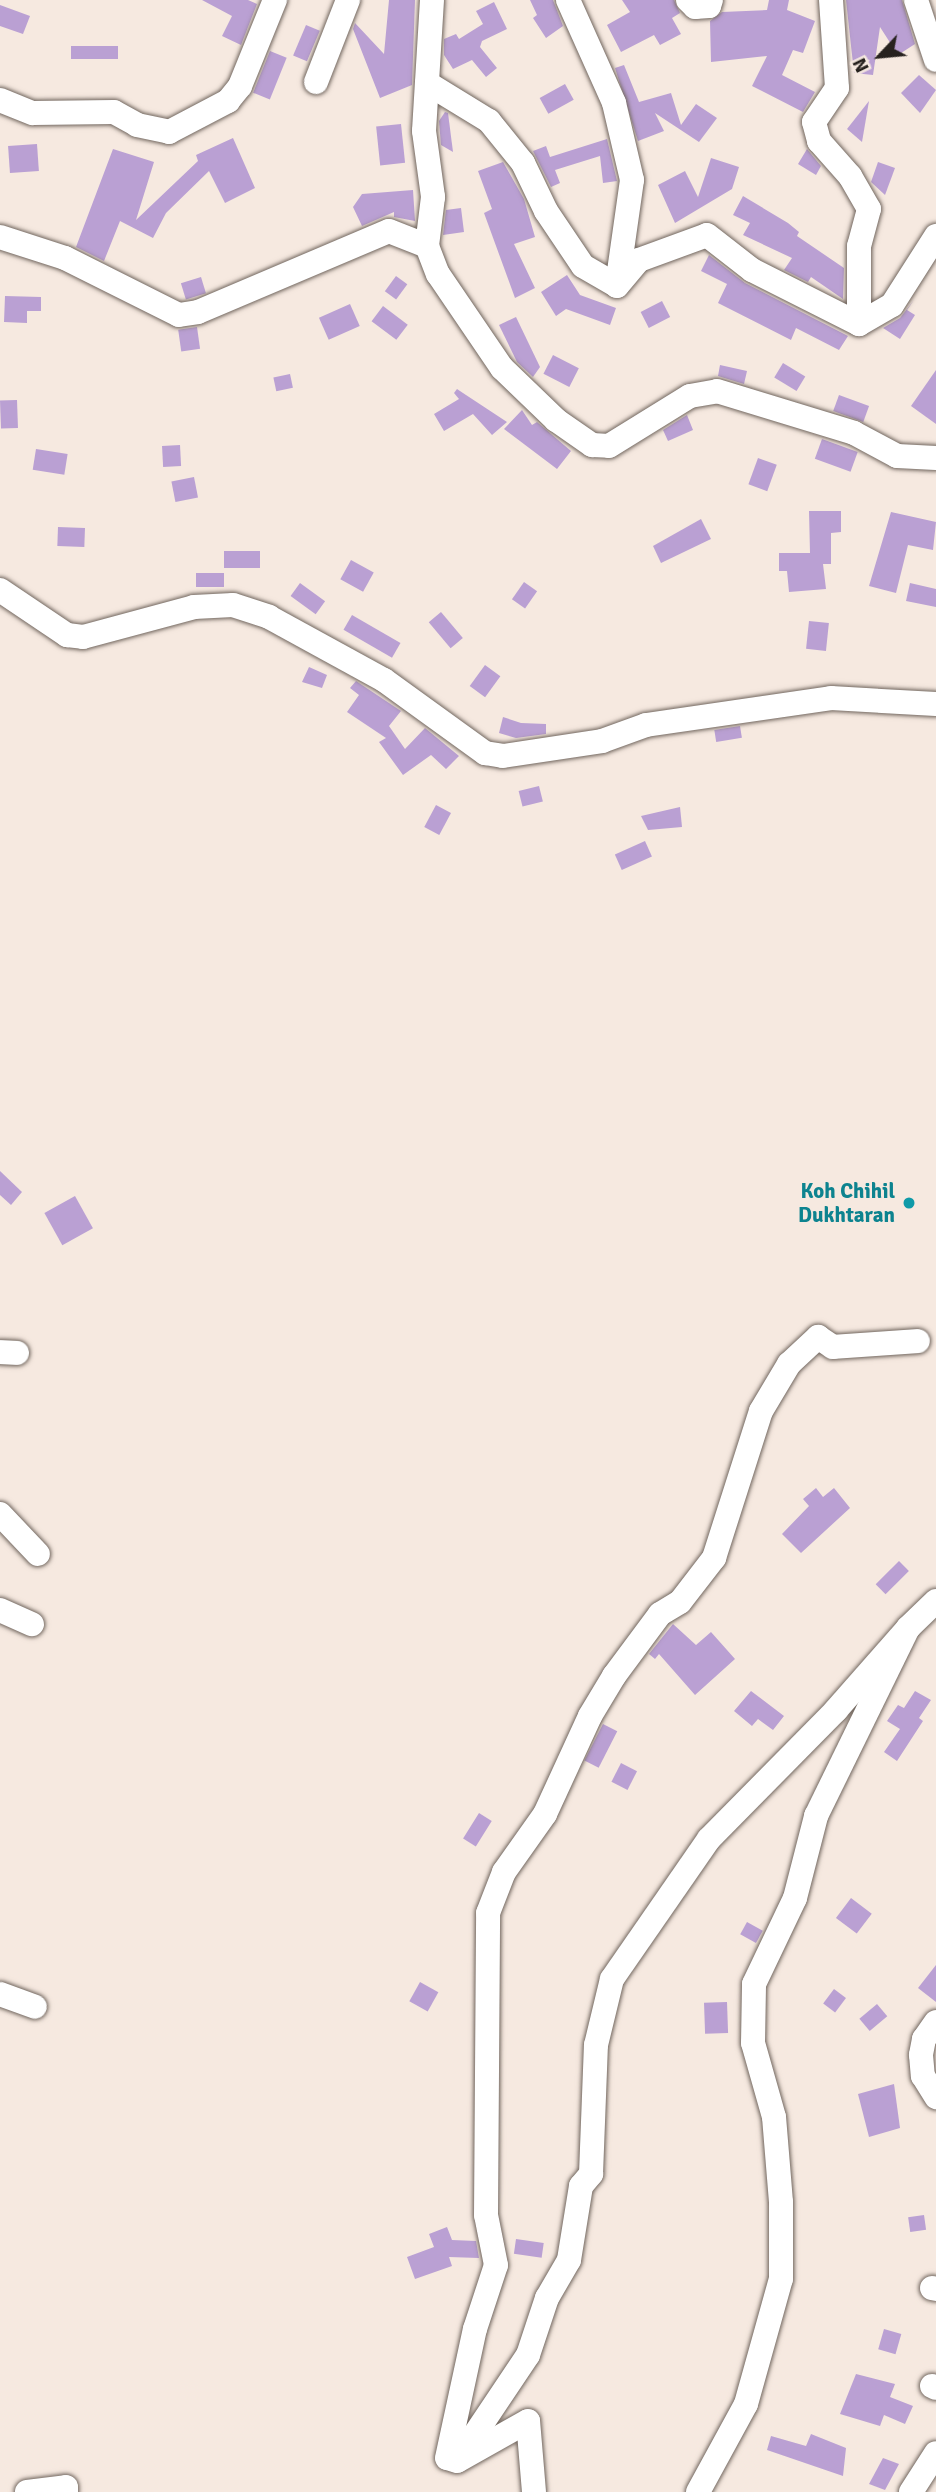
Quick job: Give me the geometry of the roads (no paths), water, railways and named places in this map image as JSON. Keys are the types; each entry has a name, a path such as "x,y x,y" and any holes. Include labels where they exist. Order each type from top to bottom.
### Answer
{"street":[{"path":"0,100 33,113 114,112 137,125 169,132 228,101 240,86 275,0"},
{"path":"316,82 348,0"},
{"path":"432,0 424,131 433,197 427,246 439,274 502,368 556,420 592,445 609,446 690,397 717,391 854,433 897,456 936,458"},
{"path":"568,0 614,103 632,180 617,286"},
{"path":"688,0 695,7 709,6 711,0"},
{"path":"831,0 837,88 814,122 820,141 850,177 869,209 859,246 859,324"},
{"path":"916,0 936,60"},
{"path":"427,83 489,121 523,163 546,211 583,266 617,286"},
{"path":"0,237 65,258 179,316 198,312 389,231 427,246"},
{"path":"617,286 639,261 707,235 752,270 859,324"},
{"path":"859,324 892,305 936,236"},
{"path":"0,590 66,635 83,637 194,607 233,605 269,617 384,680 485,753 503,756 602,741 646,725 831,698 936,704"},
{"path":"534,2492 528,2421 457,2461 447,2458 451,2426 496,2265 486,2216 485,1962 488,1913 500,1882 545,1814 590,1716 614,1676 660,1614 680,1602 714,1558 761,1411 789,1364 817,1336 833,1347 918,1341"},
{"path":"0,1514 38,1554"},
{"path":"457,2461 528,2355 551,2290 569,2260 581,2186 591,2174 596,2045 612,1979 709,1839 836,1710 908,1628 936,1601"},
{"path":"0,1611 32,1624"},
{"path":"698,2492 746,2404 781,2279 781,2202 774,2118 753,2043 754,1984 795,1898 816,1816 908,1628"},
{"path":"0,1994 35,2007"},
{"path":"936,2022 923,2076 936,2097"},
{"path":"911,2492 925,2463 936,2453"},
{"path":"27,2492 66,2487 66,2492"}],"place":[{"name":"Koh Chihil Dukhtaran","path":"909,1203"}]}
